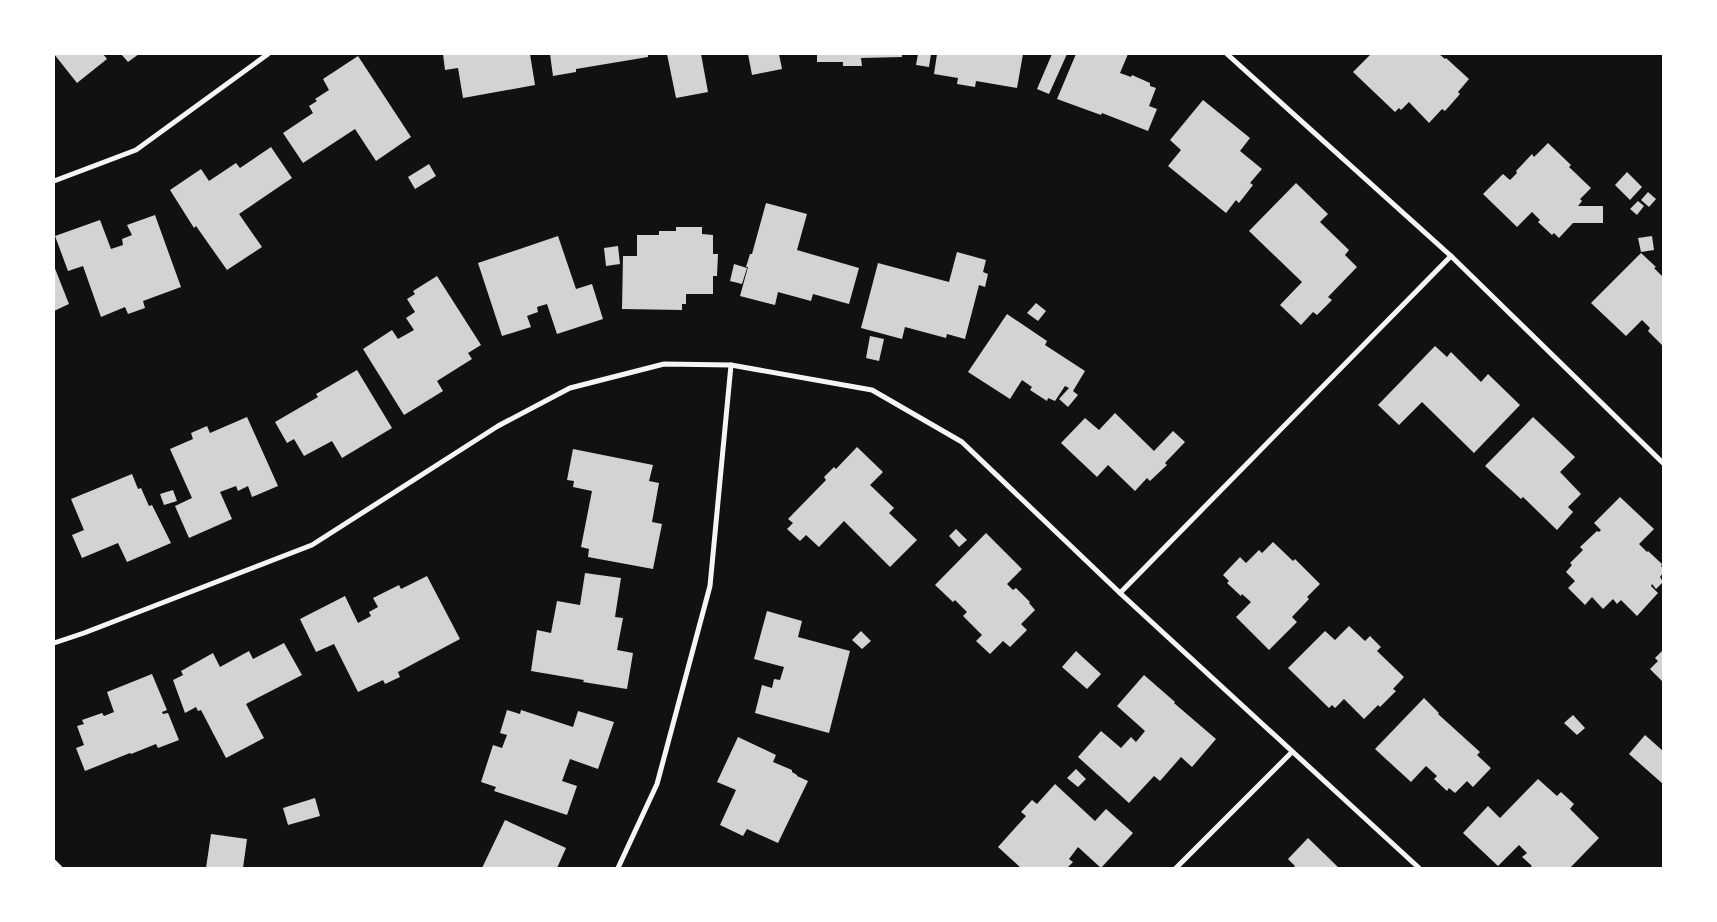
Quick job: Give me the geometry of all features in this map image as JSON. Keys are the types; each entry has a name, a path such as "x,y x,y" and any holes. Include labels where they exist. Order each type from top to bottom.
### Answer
{"street":[{"path":"54,181 136,150 268,54"},
{"path":"1227,54 1450,256 1663,463"},
{"path":"1120,593 1450,256"},
{"path":"54,643 312,545 498,426 570,388 664,364 731,365 872,390 962,442 1120,593 1419,868"},
{"path":"618,868 657,784 710,586 731,365"},
{"path":"1176,868 1292,752"},
{"path":"54,862 60,868"}],"building":[{"path":"54,54 103,54 107,59 77,83"},
{"path":"121,54 139,54 128,62"},
{"path":"443,54 530,54 535,85 463,98 458,68 445,70"},
{"path":"550,54 648,54 648,57 576,69 576,72 553,76"},
{"path":"667,54 701,54 708,92 676,98"},
{"path":"748,54 779,54 782,69 752,75"},
{"path":"817,54 902,54 902,57 861,58 862,66 843,66 843,62 817,62"},
{"path":"918,54 931,54 929,67 916,65"},
{"path":"937,54 1023,54 1017,88 976,81 975,87 957,84 958,78 934,74"},
{"path":"1052,54 1067,54 1049,94 1037,89"},
{"path":"1076,54 1128,54 1120,73 1131,77 1132,75 1150,83 1150,86 1156,88 1149,106 1157,109 1148,131 1102,113 1101,115 1057,99"},
{"path":"1371,54 1439,54 1469,79 1458,92 1460,94 1445,111 1442,109 1429,123 1409,102 1401,110 1399,108 1395,112 1353,72"},
{"path":"358,56 411,137 376,161 355,129 303,163 283,133 313,113 309,106 317,101 315,99 329,90 323,79"},
{"path":"1203,100 1250,138 1240,151 1262,169 1250,183 1253,185 1239,203 1236,200 1226,213 1168,166 1181,150 1170,140"},
{"path":"1548,143 1591,188 1580,199 1582,201 1578,206 1603,206 1603,223 1573,223 1559,238 1554,233 1552,235 1538,222 1540,220 1532,212 1517,227 1483,194 1503,174 1510,180 1532,154 1534,157"},
{"path":"271,147 292,178 239,214 262,247 227,270 196,226 194,228 170,190 201,169 209,181 236,163 240,168"},
{"path":"429,164 436,176 415,189 408,177"},
{"path":"1627,172 1642,187 1630,200 1615,185"},
{"path":"1296,183 1328,214 1320,222 1349,250 1345,255 1357,267 1328,297 1332,300 1317,315 1313,312 1301,325 1280,305 1302,282 1249,231"},
{"path":"1648,192 1656,199 1649,207 1641,200"},
{"path":"1638,201 1644,206 1637,215 1630,209"},
{"path":"766,203 807,214 797,250 859,268 849,304 813,294 811,301 778,292 775,305 740,296 748,267 746,267 750,254 752,254"},
{"path":"155,215 181,287 143,301 145,308 128,314 125,307 101,317 83,266 68,271 55,236 100,220 111,249 123,245 122,239 132,235 127,225"},
{"path":"676,227 702,227 702,234 713,235 713,254 718,254 717,276 713,276 713,294 686,294 686,304 682,304 682,310 622,309 623,256 637,256 637,235 659,235 659,231 676,231"},
{"path":"558,236 576,289 592,284 603,319 557,334 547,304 537,307 538,312 527,316 531,327 502,336 478,263"},
{"path":"1652,236 1654,250 1641,252 1638,238"},
{"path":"618,246 620,264 606,266 604,248"},
{"path":"957,252 986,260 983,272 988,274 985,287 979,285 965,339 947,334 946,338 905,327 902,339 861,328 878,263 949,282"},
{"path":"1641,253 1656,267 1654,268 1663,277 1662,345 1648,331 1650,328 1642,320 1626,336 1591,303"},
{"path":"734,264 747,268 742,284 730,281"},
{"path":"54,266 69,304 54,311"},
{"path":"437,276 481,345 468,353 472,359 437,381 443,391 404,415 363,349 392,330 398,339 414,330 406,318 415,312 407,299 415,294 413,291"},
{"path":"1036,303 1046,311 1038,321 1027,313"},
{"path":"1007,314 1047,341 1045,345 1085,371 1073,391 1078,395 1068,407 1059,399 1069,388 1065,386 1055,401 1048,398 1047,401 1030,390 1032,387 1022,380 1010,399 968,372"},
{"path":"870,336 884,339 879,361 866,358"},
{"path":"1435,346 1447,357 1451,352 1481,382 1488,374 1520,405 1474,453 1422,402 1399,425 1378,405"},
{"path":"357,370 392,428 342,458 332,441 304,456 294,439 287,443 275,422 318,397 316,394"},
{"path":"1115,413 1154,451 1173,431 1185,442 1165,463 1167,465 1150,481 1147,478 1135,491 1108,465 1097,477 1061,443 1085,418 1099,430"},
{"path":"247,417 278,486 252,497 248,486 238,491 236,486 220,492 232,519 189,538 175,506 192,498 170,449 193,439 191,433 207,426 210,433"},
{"path":"1533,417 1575,457 1560,472 1581,494 1568,507 1573,512 1557,530 1523,497 1521,499 1485,466"},
{"path":"857,447 883,472 870,485 894,508 889,513 917,540 890,567 844,521 819,547 806,535 800,541 787,529 793,523 788,519 826,480 824,477 834,467 836,469"},
{"path":"573,449 653,465 649,481 659,483 652,522 662,524 653,569 588,557 589,549 581,547 592,491 573,487 574,481 567,480"},
{"path":"132,474 138,489 141,488 149,506 152,505 171,543 127,562 118,543 82,558 72,535 84,530 71,499"},
{"path":"173,490 177,501 164,505 160,494"},
{"path":"1620,497 1654,529 1639,544 1662,564 1663,568 1663,573 1660,577 1663,582 1656,589 1652,584 1651,586 1658,593 1637,616 1621,600 1617,604 1613,599 1603,609 1592,597 1585,605 1568,588 1575,581 1566,572 1572,565 1570,563 1583,550 1580,547 1597,531 1601,530 1594,523"},
{"path":"956,529 967,540 959,547 949,536"},
{"path":"986,533 1022,569 1007,584 1013,590 1016,588 1035,610 1021,624 1027,630 1010,647 1003,641 990,654 976,641 982,635 963,616 967,612 935,585"},
{"path":"1273,542 1293,561 1295,559 1320,584 1307,597 1309,599 1292,617 1297,622 1269,650 1236,617 1251,602 1242,594 1241,596 1227,583 1229,581 1223,575 1240,557 1246,563 1259,550 1262,553"},
{"path":"585,573 621,578 615,617 623,618 617,650 633,653 627,689 531,671 537,630 551,633 557,601 580,605"},
{"path":"427,576 460,639 398,672 400,677 385,684 383,680 358,692 334,644 316,652 300,619 345,596 358,623 371,616 369,612 378,607 373,598 399,585 401,589"},
{"path":"767,611 802,621 798,637 850,651 829,733 755,713 762,685 772,688 774,679 780,680 784,667 754,659"},
{"path":"1349,626 1365,641 1370,636 1381,647 1377,651 1404,677 1393,689 1396,691 1380,707 1378,705 1364,719 1344,699 1335,708 1332,705 1329,708 1288,668 1325,631 1335,640"},
{"path":"861,631 871,641 862,649 852,640"},
{"path":"284,643 302,675 246,704 264,738 226,758 201,710 198,711 196,707 185,713 173,680 183,675 181,671 213,653 220,667 249,651 253,659"},
{"path":"1663,650 1663,682 1650,669 1658,661 1655,658"},
{"path":"1076,651 1101,674 1087,689 1062,667"},
{"path":"152,674 167,710 162,712 163,714 168,713 179,740 158,748 156,744 85,771 76,748 84,745 77,726 84,724 82,720 102,713 104,716 114,712 107,692"},
{"path":"1144,675 1216,739 1192,767 1181,757 1160,781 1154,776 1129,803 1078,757 1101,731 1121,748 1131,737 1136,742 1145,731 1117,706"},
{"path":"1424,698 1438,714 1480,752 1477,755 1491,768 1473,787 1467,781 1455,793 1449,788 1447,791 1434,779 1437,776 1426,766 1411,782 1375,749"},
{"path":"507,710 520,714 521,710 573,727 578,711 614,722 598,769 570,759 562,781 577,786 567,815 494,791 496,787 481,782 493,745 502,748 507,735 500,733"},
{"path":"1573,715 1585,728 1577,735 1564,723"},
{"path":"1645,735 1663,751 1663,784 1629,754"},
{"path":"738,737 776,755 773,762 792,770 797,776 808,781 778,843 747,829 743,836 720,825 736,790 717,782"},
{"path":"1076,769 1086,779 1078,787 1067,778"},
{"path":"1538,779 1557,796 1561,792 1574,804 1570,809 1599,838 1570,868 1529,868 1532,866 1522,857 1527,853 1519,845 1498,866 1463,833 1488,806 1500,818"},
{"path":"1055,784 1095,821 1106,809 1133,833 1101,868 1078,847 1069,859 1073,862 1067,868 1021,868 998,847 1026,816 1021,812 1032,800 1037,804"},
{"path":"315,798 320,816 288,825 283,808"},
{"path":"505,820 566,848 557,868 482,868"},
{"path":"211,834 247,839 243,868 206,868"},
{"path":"1308,838 1339,868 1293,868 1295,866 1288,859"}]}
